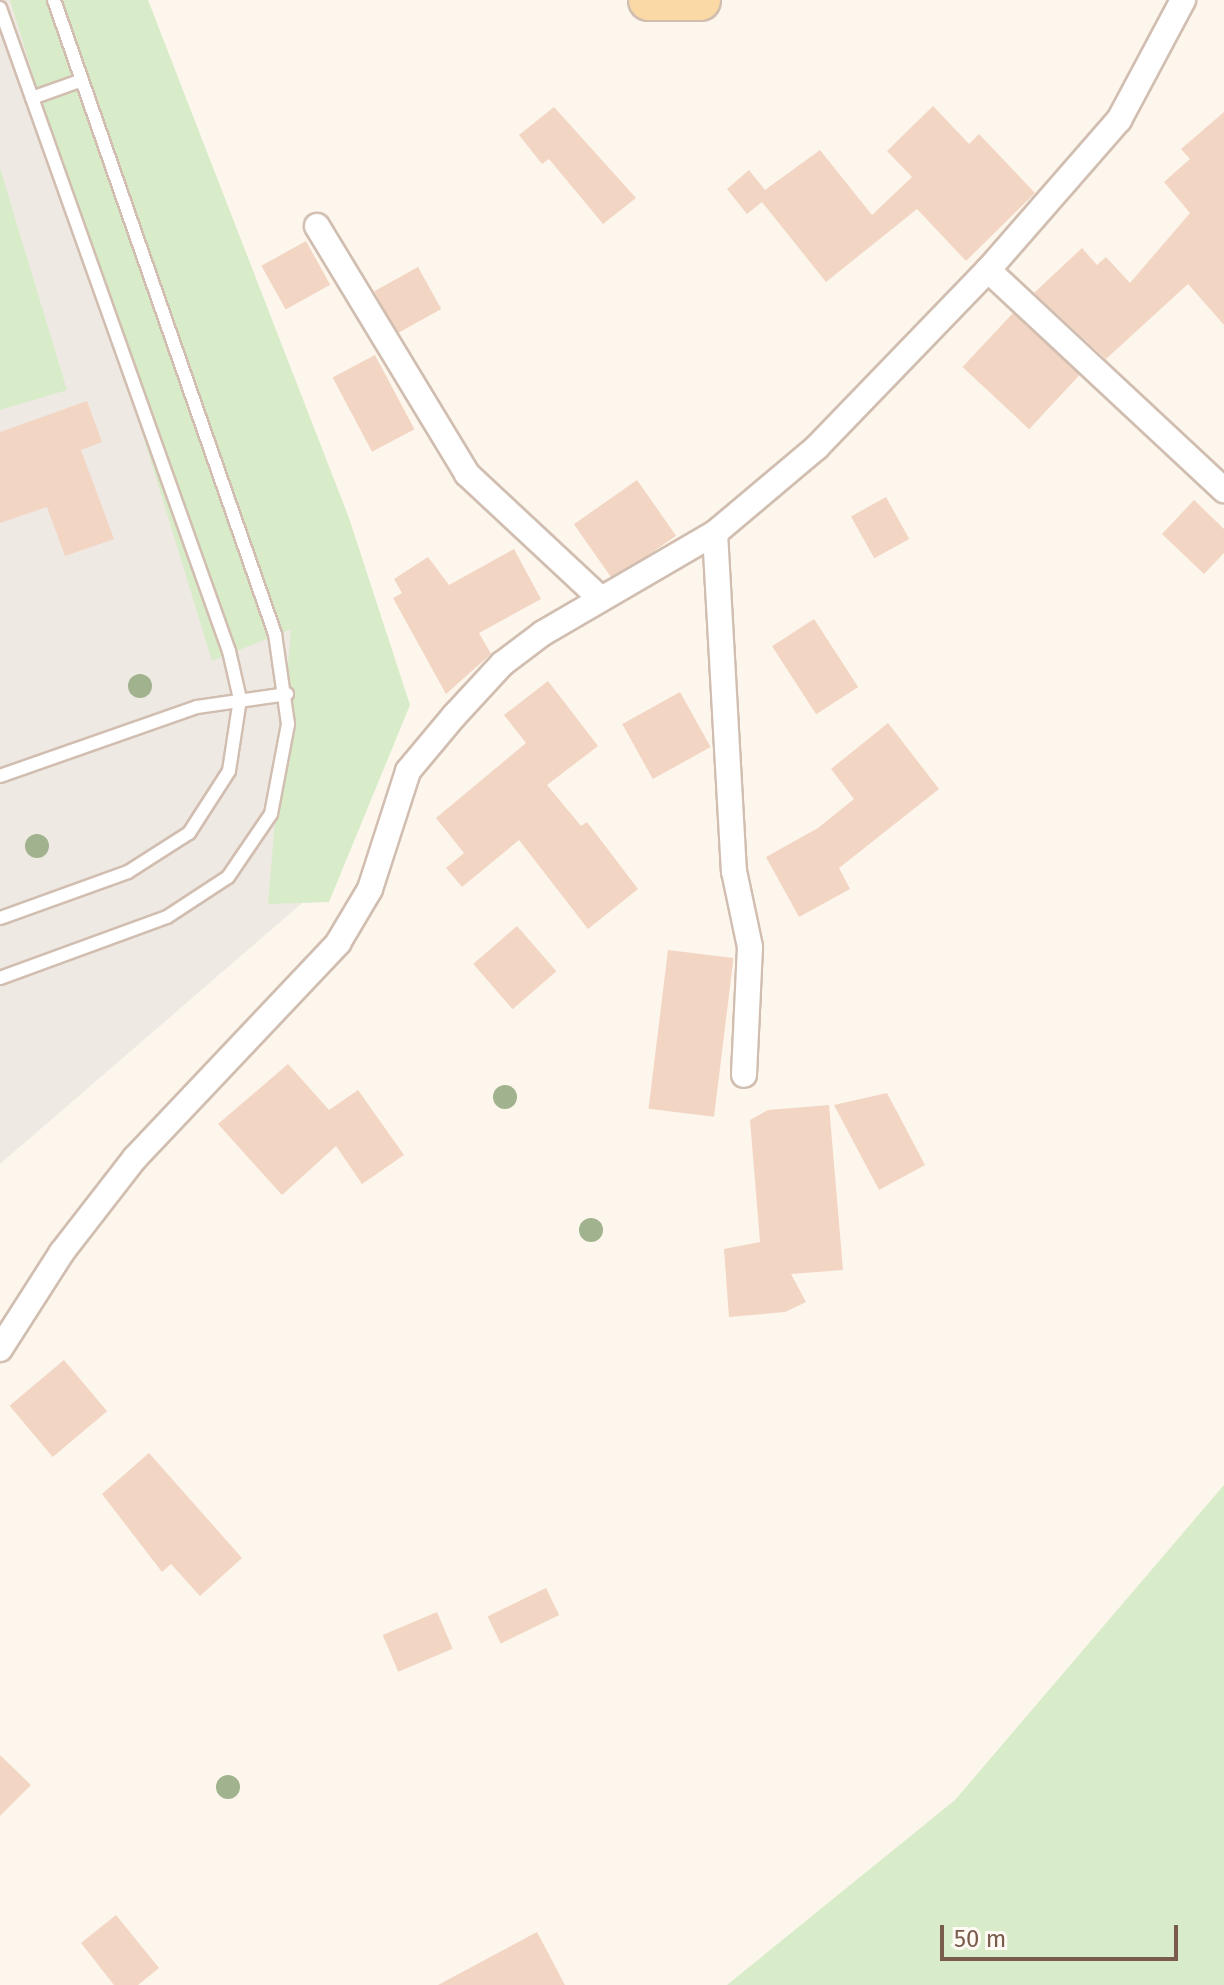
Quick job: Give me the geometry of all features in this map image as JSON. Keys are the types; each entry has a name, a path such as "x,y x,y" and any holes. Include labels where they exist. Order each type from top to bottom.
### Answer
{"main road":[{"path":"649,0 700,0"}],"street":[{"path":"0,1349 62,1252 135,1158 338,943 370,889 408,771 502,664 599,597 715,533 817,447 988,270 1119,120 1183,0"},
{"path":"317,226 467,474 599,597"},
{"path":"988,270 1224,490"},
{"path":"715,533 734,871 750,947 744,1075"}],"lane":[{"path":"0,978 167,917 228,877 259,838 278,792 287,694 275,634 54,0"},
{"path":"0,8 229,651 240,699 229,771 189,833 128,872 0,918"},
{"path":"32,98 82,80"},
{"path":"0,776 197,707 287,694"}],"shaded area":[{"path":"0,0 42,0 358,585 301,904 0,1164"}],"green space":[{"path":"10,0 148,0 349,518 410,705 329,902 268,904 291,629 212,661"},
{"path":"0,168 67,390 0,410"},
{"path":"1224,1485 1224,1985 727,1985 955,1800"}],"building":[{"path":"933,106 969,144 979,134 1035,193 966,261 917,209 826,282 762,202 747,214 727,189 749,170 765,190 820,150 872,215 912,177 887,151"},
{"path":"554,107 636,198 603,224 549,159 542,164 519,135"},
{"path":"1224,112 1224,325 1188,284 1106,359 1034,293 1082,248 1097,265 1106,257 1130,283 1190,213 1164,182 1190,159 1181,149"},
{"path":"306,241 330,285 286,309 261,266"},
{"path":"418,267 441,309 398,333 374,291"},
{"path":"1013,313 1080,375 1029,429 963,367"},
{"path":"375,355 414,429 372,452 333,378"},
{"path":"87,401 102,442 81,450 114,539 65,556 47,507 0,523 0,432"},
{"path":"637,480 676,536 613,580 574,524"},
{"path":"886,497 909,539 874,558 851,516"},
{"path":"1194,500 1224,529 1224,553 1204,574 1162,534"},
{"path":"514,549 541,599 479,633 491,654 446,694 393,598 402,593 394,579 428,557 449,585"},
{"path":"814,619 858,687 816,714 772,646"},
{"path":"548,681 598,746 547,785 581,826 587,822 638,889 588,929 519,840 462,887 446,868 464,853 436,818 526,743 504,715"},
{"path":"680,692 711,747 653,779 622,724"},
{"path":"888,723 939,789 839,868 850,889 799,917 766,857 818,828 854,799 831,769"},
{"path":"517,926 556,971 513,1009 473,964"},
{"path":"668,950 734,958 714,1117 649,1109"},
{"path":"288,1064 329,1110 358,1090 404,1155 362,1184 336,1146 282,1195 218,1124"},
{"path":"887,1093 925,1165 879,1190 834,1105"},
{"path":"829,1105 843,1270 791,1274 806,1302 785,1312 729,1317 724,1249 760,1242 750,1120 768,1110"},
{"path":"64,1360 107,1411 53,1457 10,1406"},
{"path":"149,1453 242,1558 200,1596 171,1564 162,1572 102,1494"},
{"path":"546,1588 559,1615 501,1643 488,1616"},
{"path":"437,1612 453,1649 398,1672 383,1635"},
{"path":"0,1755 31,1785 0,1816"},
{"path":"116,1915 159,1968 138,1985 114,1985 81,1943"},
{"path":"537,1932 565,1985 438,1985"}]}
